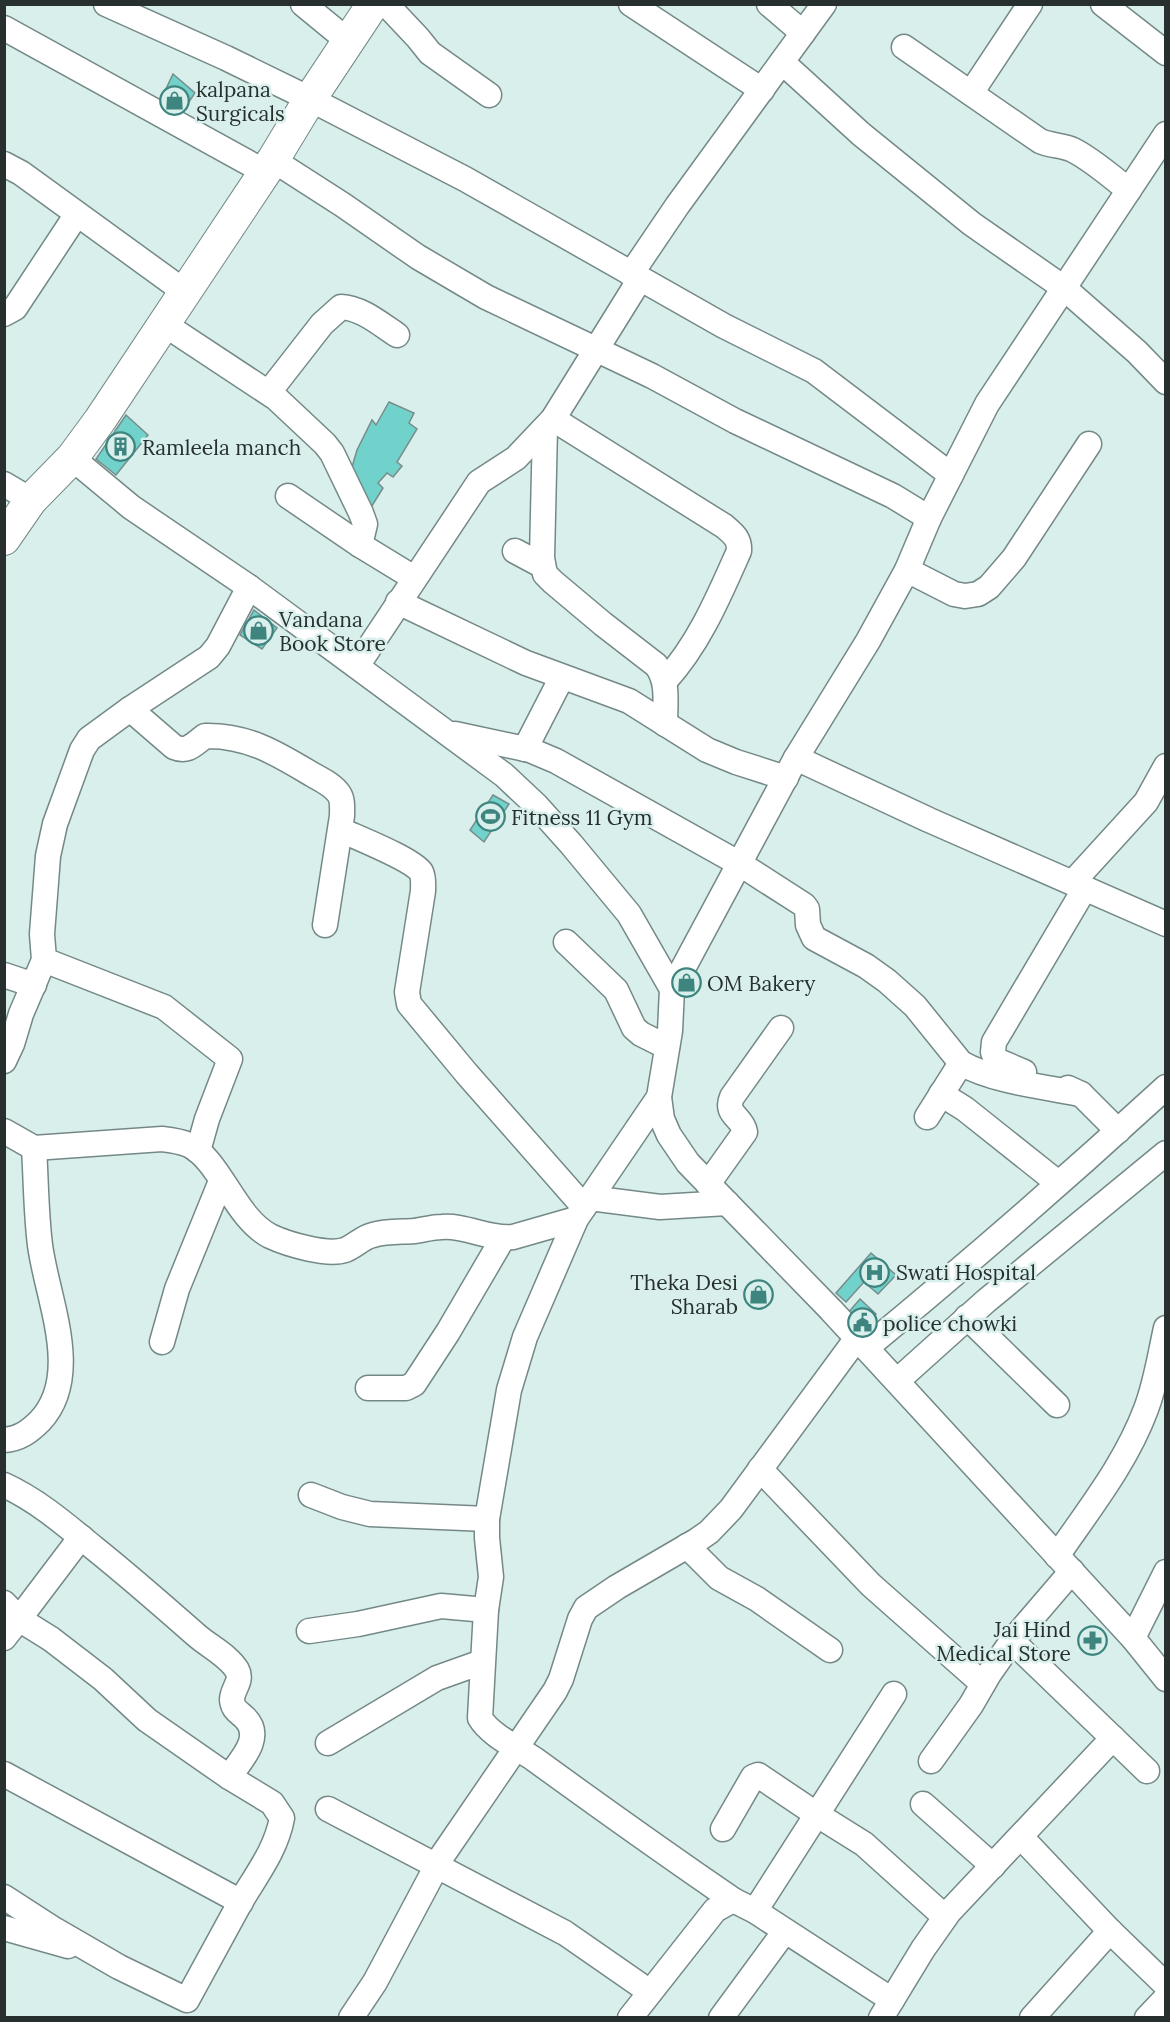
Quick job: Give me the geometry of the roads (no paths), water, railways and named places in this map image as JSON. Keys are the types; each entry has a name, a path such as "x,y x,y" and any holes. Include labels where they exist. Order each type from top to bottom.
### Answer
{"main road":[{"path":"4,539 31,500 72,458 100,420 269,166 373,4"}],"street":[{"path":"106,4 226,58 465,178 724,326 814,371 951,475"},
{"path":"303,4 348,41"},
{"path":"386,4 430,53 489,95"},
{"path":"631,4 762,90"},
{"path":"769,4 803,33"},
{"path":"357,666 480,482 516,458 549,423 597,350 636,276 677,206 824,4"},
{"path":"971,93 1030,4"},
{"path":"1103,4 1166,53"},
{"path":"4,28 344,205 418,257 486,297 659,380 735,421 893,496 929,518"},
{"path":"904,47 1040,141 1074,150 1129,190"},
{"path":"782,62 861,134 972,224 1064,288 1160,371"},
{"path":"672,989 791,768 868,641 907,570 929,518 987,404 1166,134"},
{"path":"4,164 21,173 185,292"},
{"path":"4,314 15,308 77,214"},
{"path":"269,392 322,324 341,307 362,313 397,335"},
{"path":"164,324 269,392 325,444 332,453 365,524 360,545"},
{"path":"549,423 543,566 545,574 663,673 665,724"},
{"path":"549,423 724,526 736,537 739,551 720,593 687,653 665,681"},
{"path":"907,570 954,594 965,596 978,594 989,587 1014,558 1089,444"},
{"path":"72,458 131,507 249,587 504,775 537,805 628,914 672,989 673,1006 659,1097 662,1119 669,1135 688,1163 897,1381 1133,1638 1166,1679"},
{"path":"4,484 31,500"},
{"path":"288,496 414,578"},
{"path":"515,550 543,566"},
{"path":"4,1061 44,960 42,934 48,856 56,824 82,750 89,739 209,657 218,646 249,587"},
{"path":"398,602 526,663 629,701 707,750 736,762 791,768 929,820 1166,924"},
{"path":"525,749 562,677"},
{"path":"130,709 174,747 181,750 187,750 205,736 261,746 329,784 338,792 341,798 341,830 325,925"},
{"path":"446,732 525,749 556,760 740,864 804,904 807,909 808,925 814,938 866,966 886,981 915,1006 961,1063 995,1076 1081,1094"},
{"path":"1118,1131 1081,1094 996,1060 993,1052 994,1041 1027,988 1079,885 1146,802 1166,766"},
{"path":"341,830 419,869 423,876 423,891 408,982 407,992 410,1004 466,1074 584,1208"},
{"path":"566,942 616,990 634,1028 667,1047"},
{"path":"44,960 164,1007 230,1059 207,1119 198,1151"},
{"path":"4,975 34,985"},
{"path":"708,1184 745,1132 741,1122 733,1115 729,1103 781,1028"},
{"path":"927,1117 961,1063"},
{"path":"351,2018 375,1982 437,1866 558,1685 579,1619 586,1608 709,1532 731,1509 760,1469 861,1343 935,1291 1166,1087"},
{"path":"941,1094 964,1109 1058,1183"},
{"path":"659,1097 584,1208 560,1254 516,1362 509,1390 488,1519 491,1577 486,1610 480,1719 485,1727 516,1746 733,1900 742,1903 785,1931 887,2009 945,1917 1113,1738"},
{"path":"4,1131 34,1148 162,1139 177,1141 198,1151 254,1223 267,1234 293,1245 338,1252 347,1250 373,1235 442,1227 457,1227 502,1238 513,1237 584,1208 727,1203"},
{"path":"4,1440 20,1437 44,1417 56,1395 60,1379 61,1360 58,1335 40,1244 34,1148"},
{"path":"897,1381 967,1317 1166,1153"},
{"path":"162,1342 177,1289 221,1181"},
{"path":"368,1388 406,1388 414,1384 448,1332 502,1238"},
{"path":"967,1317 1057,1405"},
{"path":"931,1761 971,1705 1064,1564 1137,1431 1153,1389 1166,1328"},
{"path":"760,1469 871,1585 983,1684"},
{"path":"4,1485 22,1493 81,1537 232,1664 238,1672 239,1682 232,1698 234,1708 252,1726 254,1736 246,1753 229,1777"},
{"path":"311,1495 369,1514 488,1519"},
{"path":"4,1638 12,1611 81,1537"},
{"path":"687,1546 719,1578 757,1599 830,1650"},
{"path":"1133,1638 1166,1572"},
{"path":"309,1631 358,1624 441,1606 486,1610"},
{"path":"4,1897 119,1967 182,2009 267,1859 279,1835 282,1818 272,1803 229,1777 147,1720 103,1679 12,1611"},
{"path":"1012,1641 1147,1771"},
{"path":"328,1743 437,1678 482,1662"},
{"path":"755,1911 894,1694"},
{"path":"4,1774 241,1902"},
{"path":"723,1829 753,1777 758,1774 876,1854 945,1917"},
{"path":"923,1804 993,1866"},
{"path":"327,1809 566,1933 650,1992"},
{"path":"1021,1837 1110,1931 1166,1985"},
{"path":"630,2018 715,1910 733,1900"},
{"path":"4,1929 91,1951"},
{"path":"721,2018 785,1931"},
{"path":"1038,2015 1110,1931"},
{"path":"1147,2018 1166,1998"}],"place":[{"name":"kalpana Surgicals","path":"175,101"},
{"name":"Ramleela manch","path":"121,447"},
{"name":"Vandana Book Store","path":"258,631"},
{"name":"Fitness 11 Gym","path":"490,817"},
{"name":"OM Bakery","path":"686,983"},
{"name":"Swati Hospital","path":"875,1272"},
{"name":"Theka Desi Sharab","path":"759,1294"},
{"name":"police chowki","path":"862,1323"},
{"name":"Jai Hind Medical Store","path":"1092,1641"}]}
